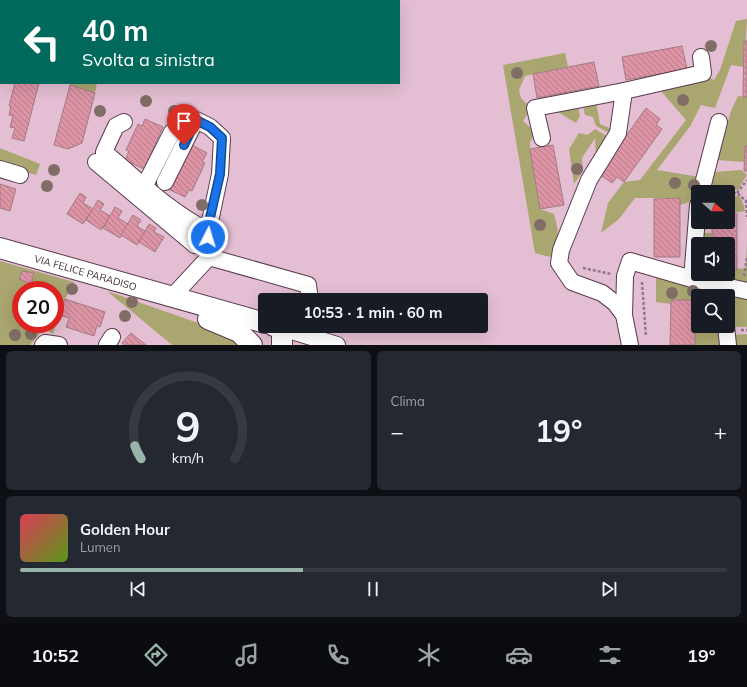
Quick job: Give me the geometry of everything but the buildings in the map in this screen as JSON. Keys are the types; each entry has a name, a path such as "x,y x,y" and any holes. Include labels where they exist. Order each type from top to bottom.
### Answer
{"main road":[{"name":"VIA FELICE PARADISO","path":"0,248 172,297 258,325"},
{"name":"VIA FELICE PARADISO","path":"172,297 201,316 239,332 252,345"}],"street":[{"path":"542,138 536,108 624,91 703,73 702,57"},
{"path":"624,91 618,133 589,180 561,250 559,263 572,282 602,293 615,303 624,315"},
{"path":"165,182 196,120 210,127 222,138 220,174 208,231 209,252 172,297"},
{"path":"124,122 116,126 104,152 145,185 163,202 194,224 208,231"},
{"path":"704,185 719,122"},
{"path":"145,185 172,132"},
{"path":"96,162 195,245 209,252 308,285 309,293"},
{"path":"0,169 20,175"},
{"path":"630,345 624,315 625,276 630,261 691,279"},
{"path":"697,281 717,289"},
{"path":"735,291 747,291"},
{"name":"VIA FELICE PARADISO","path":"316,333 337,345"},
{"path":"727,333 728,345"},
{"path":"43,345 45,343 59,345"}],"path":[{"path":"747,180 737,193 746,201 747,217"}],"shaded area":[{"path":"747,19 744,67 731,65 715,108 701,105 691,125 657,170 700,177 697,185 691,185 691,201 680,205 680,198 635,198 619,219 601,233 608,203 624,182 640,180 686,120 660,90 710,78 714,80 720,70 736,21"},
{"path":"565,53 568,67 525,76 519,90 521,98 531,108 523,121 535,132 530,142 530,149 540,209 554,214 558,232 557,240 550,257 535,253 503,65"},
{"path":"70,84 97,84 95,93"},
{"path":"738,96 747,97 747,146 745,146 744,162 717,160 731,111"},
{"path":"596,102 600,124 612,129 613,135 596,126 593,117 585,115 583,105"},
{"path":"578,106 580,116 576,123 556,111"},
{"path":"595,129 610,138 596,157 595,138 582,158 583,171 574,184 569,149 579,133 588,135"},
{"path":"0,148 40,164 36,175 0,165"},
{"path":"741,170 747,175 738,190 735,190 735,185 710,185 714,172"},
{"path":"735,196 739,196 745,211 735,213"},
{"path":"702,233 711,233 711,237 702,237"},
{"path":"747,239 747,286 728,281 735,281 735,269 746,268"},
{"path":"0,261 74,282 64,302 64,281 32,281 34,273 22,271 19,279 24,281 12,281 12,333 40,333 30,345 0,345"},
{"path":"656,278 706,289 691,289 691,301 671,300 671,304 656,302"},
{"path":"107,291 235,336 244,345 172,345"},
{"path":"735,295 747,298 747,327 735,327"},
{"path":"695,333 718,333 720,345 695,345"},
{"path":"747,334 747,345 734,345 733,335"}],"route":[{"path":"184,145 196,120 210,127 222,138 220,174 209,222 208,237"}]}
